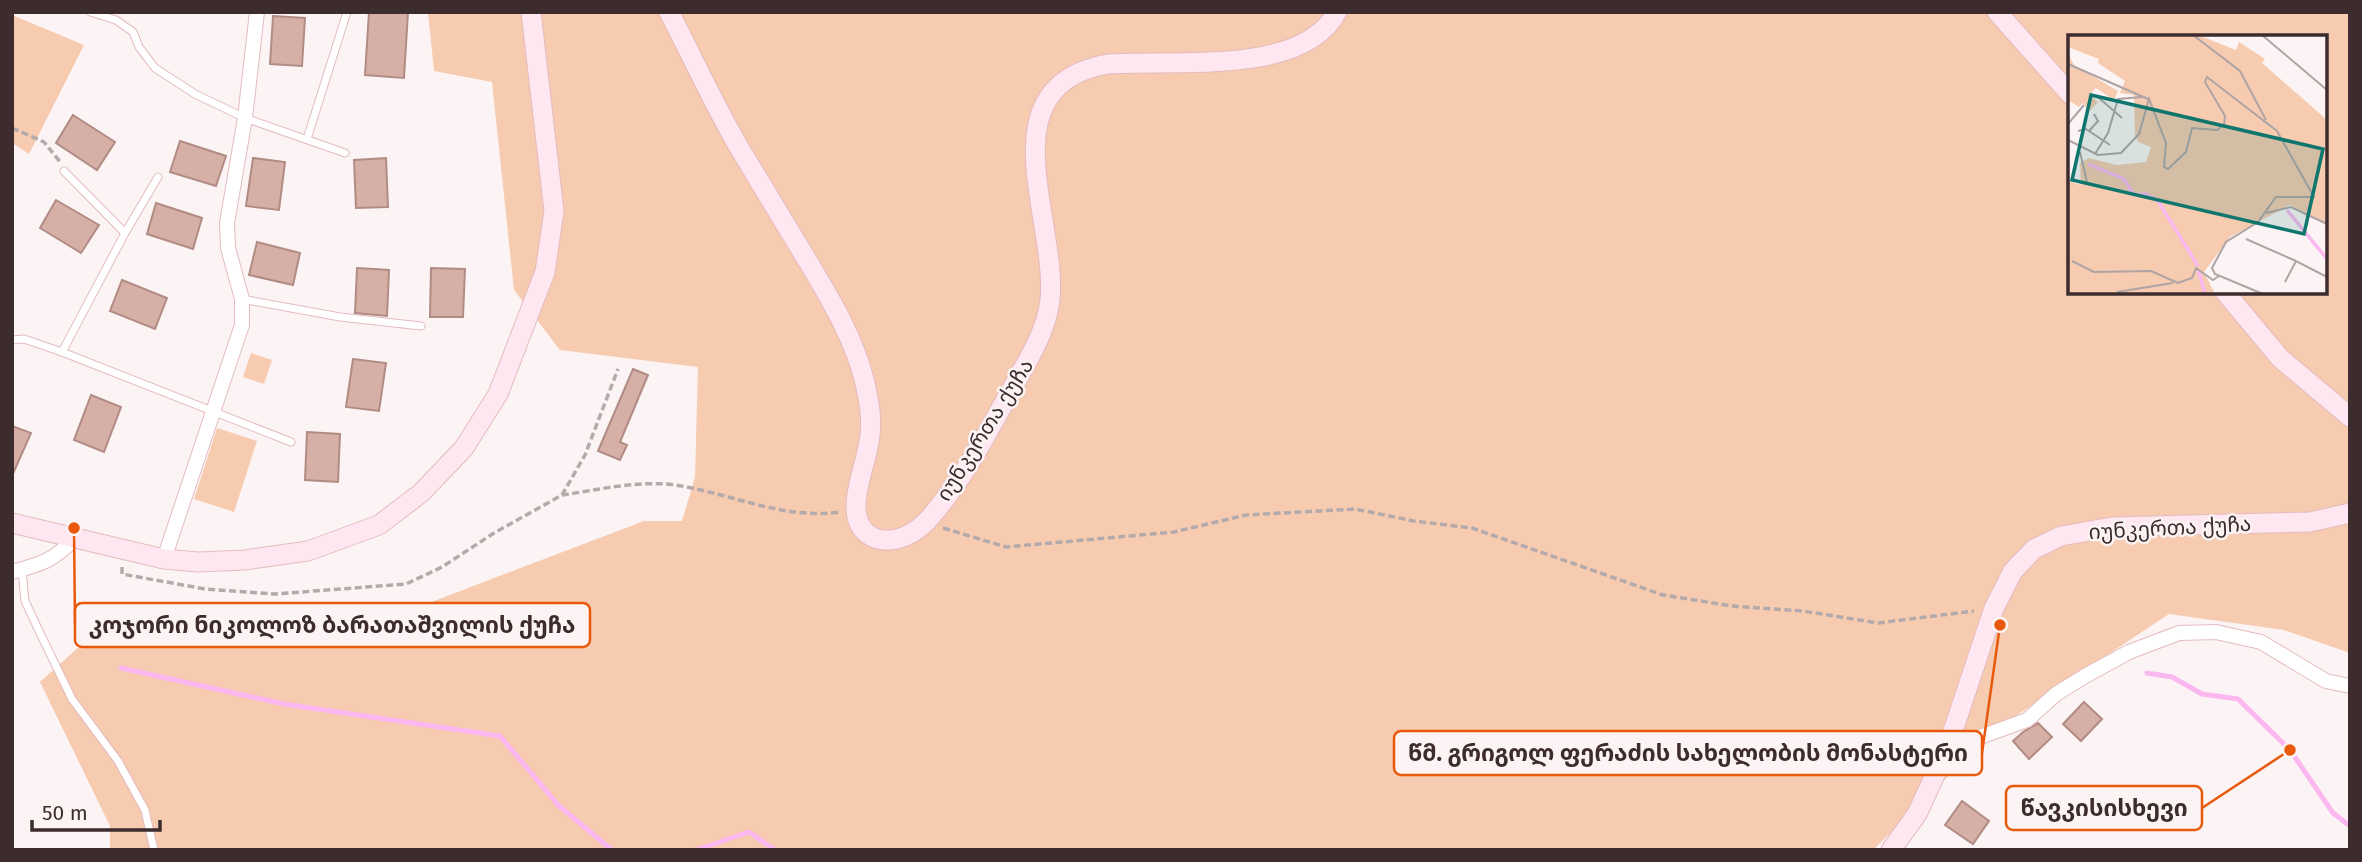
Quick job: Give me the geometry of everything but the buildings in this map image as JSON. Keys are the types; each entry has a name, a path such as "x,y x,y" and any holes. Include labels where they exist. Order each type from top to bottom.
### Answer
{"main road":[{"path":"12,523 164,559 198,562 245,561 308,551 379,525 421,493 464,448 498,394 545,272 554,211 531,12"},
{"path":"669,12 737,145 849,334 870,407 870,437 855,510"},
{"name":"იუნკერთა ქუჩა","path":"855,510 859,526 871,537 887,542 909,536 926,522 962,475 1040,338 1050,303 1051,273 1034,161 1037,129 1051,92 1068,78 1087,68 1108,64 1251,60 1288,51 1310,41 1332,21 1337,12"},
{"path":"1997,12 2068,92"},
{"path":"2227,294 2280,358 2350,417"},
{"name":"იუნკერთა ქუჩა","path":"1891,850 1917,814 1947,749 1994,608 2013,571 2034,549 2061,536 2112,527 2310,523 2350,513"}],"street":[{"path":"164,559 242,326 242,299 228,248 227,223 245,118 257,12"},
{"path":"17,570 46,562 59,555 74,538"},
{"path":"1947,749 2027,720 2056,694 2085,676 2129,652 2179,633 2216,632 2261,642 2326,681 2350,685"}],"lane":[{"path":"90,12 116,20 133,32 139,47 155,68 195,94 245,118 345,153"},
{"path":"307,139 347,12"},
{"path":"64,171 125,233"},
{"path":"62,352 158,177"},
{"path":"242,299 341,317 421,326"},
{"path":"12,340 24,339 62,352 291,442"},
{"path":"17,570 24,601 72,699 117,761 145,810 155,850"}],"path":[{"path":"12,128 44,142 60,158 64,171"},
{"path":"562,495 585,455 618,369"},
{"path":"122,550 122,574 205,589 275,594 406,584 442,567 494,533 562,495 644,484 674,485 778,510 818,515 855,510"},
{"path":"926,522 1006,547 1174,532 1246,515 1355,509 1414,521 1472,528 1663,596 1732,606 1803,611 1878,623 1994,608"}],"shaded area":[{"path":"428,12 2350,12 2350,653 2284,630 2169,614 1996,729 1873,850 110,850 110,826 40,682 123,607 184,604 319,622 400,614 644,521 682,521 695,477 698,367 560,350 514,290 492,82 434,71"},
{"path":"12,15 84,45 29,154 12,143"},
{"path":"251,353 272,360 264,384 243,377"},
{"path":"217,428 257,441 234,512 194,499"}],"waterway":[{"path":"121,668 284,704 500,736 559,806 612,850"},
{"path":"2147,673 2172,677 2202,694 2238,699 2290,750 2333,813 2350,826"},
{"path":"696,850 749,832 775,850"}],"place":[{"name":"კოჯორი ნიკოლოზ ბარათაშვილის ქუჩა","path":"74,528"},
{"name":"წმ. გრიგოლ ფერაძის სახელობის მონასტერი","path":"2000,625"},
{"name":"წავკისისხევი","path":"2290,750"}]}
